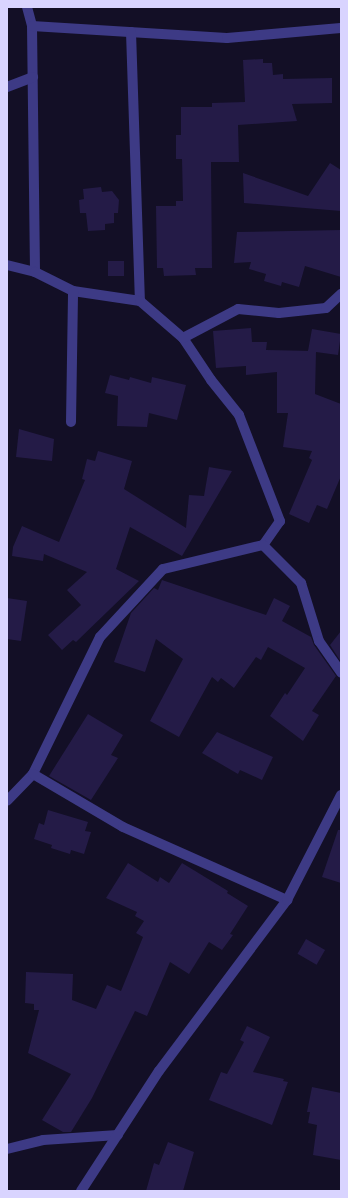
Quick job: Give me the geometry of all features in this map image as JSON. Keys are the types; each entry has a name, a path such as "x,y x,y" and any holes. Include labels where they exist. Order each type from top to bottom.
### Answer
{"street":[{"path":"27,7 32,26 35,272"},
{"path":"32,26 227,38 341,28"},
{"path":"131,32 140,301"},
{"path":"7,87 33,77"},
{"path":"7,266 35,272 73,291 140,301 183,338 211,380 239,415 252,447 266,489 280,521 263,545 163,570 100,637 33,774 7,801"},
{"path":"71,422 73,291"},
{"path":"183,338 238,309 279,313 326,308 341,294"},
{"path":"263,545 302,584 319,641 341,673"},
{"path":"33,774 123,827 288,900"},
{"path":"81,1191 159,1071 288,900 341,794"},
{"path":"7,1149 43,1140 118,1135"}],"building":[{"path":"263,59 263,63 272,63 273,75 283,74 283,79 332,78 332,103 292,104 297,121 238,125 239,162 211,162 212,268 195,268 196,275 164,276 163,268 157,268 156,206 176,206 176,201 183,201 182,159 176,159 176,135 181,135 181,107 212,107 212,103 245,102 243,60"},
{"path":"330,163 341,170 341,211 244,203 243,173 308,196"},
{"path":"101,187 102,192 112,191 119,200 118,213 114,213 114,223 105,224 105,230 88,231 86,213 80,213 79,200 84,199 83,189"},
{"path":"341,230 341,277 305,266 299,287 282,282 281,286 264,281 266,274 249,269 251,262 234,263 237,232"},
{"path":"108,261 124,261 124,276 108,276"},
{"path":"251,328 252,342 267,342 266,350 308,351 312,329 341,334 338,355 316,352 315,394 341,404 341,476 327,509 317,505 309,523 289,514 312,460 309,458 312,451 283,447 288,413 277,413 277,372 246,375 246,366 216,368 213,331"},
{"path":"110,375 129,380 130,377 151,383 152,377 186,385 177,420 149,413 147,427 117,426 118,396 105,393"},
{"path":"19,429 54,439 52,461 16,457"},
{"path":"98,451 132,461 124,489 186,528 189,495 204,496 209,467 232,471 182,556 130,527 116,569 139,581 76,642 73,640 62,650 48,635 81,605 67,590 87,572 44,554 43,561 12,556 13,547 22,526 59,542 85,480 82,479 87,459 95,461"},
{"path":"162,580 266,615 274,598 290,606 282,621 311,637 314,645 336,676 312,711 319,715 303,741 270,716 285,693 287,695 305,668 268,647 261,660 256,657 234,688 221,678 218,682 212,677 179,737 150,721 183,659 156,639 145,672 114,662 131,613 154,588 158,590"},
{"path":"7,598 27,601 21,641 7,639"},
{"path":"341,631 341,662 330,645"},
{"path":"88,714 123,735 111,755 118,758 91,800 49,776"},
{"path":"217,732 273,757 262,780 240,770 238,774 202,753"},
{"path":"48,810 88,822 85,831 91,832 84,854 71,850 70,854 51,848 52,845 34,839 39,823 44,825"},
{"path":"338,830 341,830 341,883 322,877"},
{"path":"128,863 158,882 160,877 169,883 182,863 228,891 227,893 248,906 230,934 233,935 222,950 209,942 189,974 170,962 147,1016 135,1011 92,1098 71,1132 63,1132 42,1120 71,1074 28,1053 39,1010 34,1010 34,1004 25,1003 26,972 73,974 72,1000 96,1009 107,985 121,991 143,937 136,933 144,921 135,916 137,912 106,898"},
{"path":"306,939 325,950 317,965 298,954"},
{"path":"247,1026 270,1037 253,1072 284,1079 283,1081 288,1082 272,1125 209,1100 221,1072 227,1074 244,1042 240,1040"},
{"path":"312,1087 341,1093 341,1160 313,1155 317,1125 308,1123 310,1112 307,1112"},
{"path":"168,1142 194,1152 183,1191 146,1191 154,1163 159,1165"}]}
